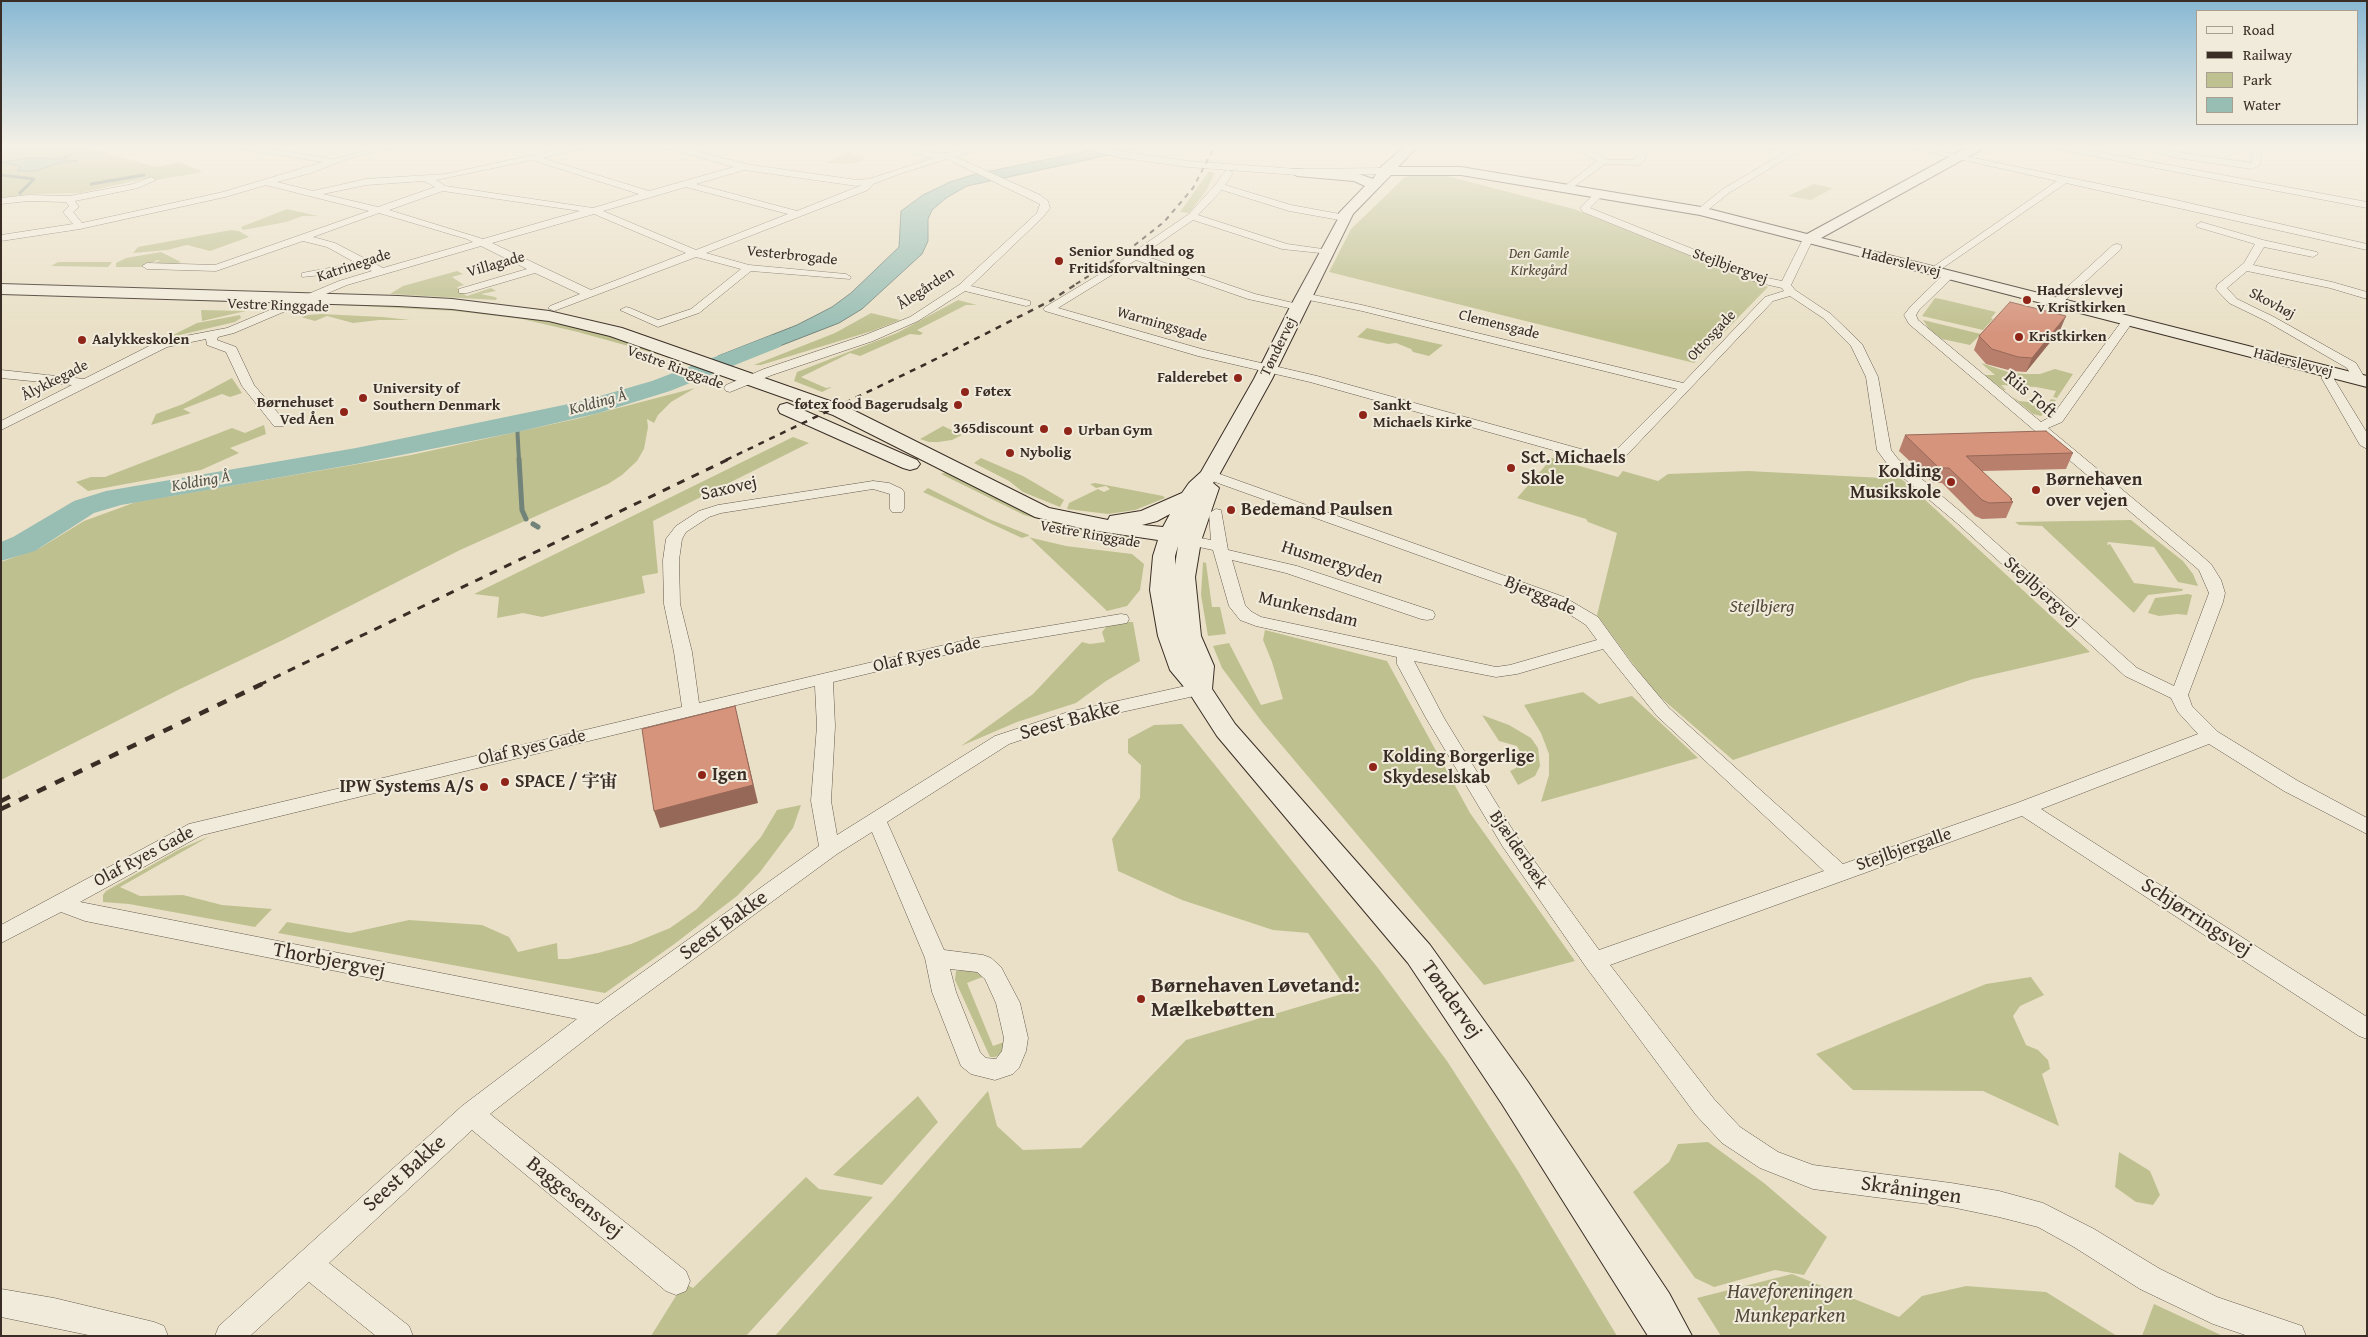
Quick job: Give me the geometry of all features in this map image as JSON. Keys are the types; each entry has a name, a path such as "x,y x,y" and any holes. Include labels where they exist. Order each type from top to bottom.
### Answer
{"main road":[{"name":"Tøndervej","path":"1350,208 1268,370 1209,475 1196,487 1190,497 1162,576 1165,616 1170,636 1183,670 1199,689 1226,730 1419,954 1515,1093 1655,1307 1671,1336"},
{"name":"Tøndervej","path":"1346,218 1361,208"},
{"name":"Haderslevvej","path":"1686,208 2364,381"},
{"path":"1808,239 1864,208"},
{"name":"Vestre Ringgade","path":"1,289 311,297 452,304 534,313 596,326 685,355 729,379 902,460 1020,520 1075,535 1175,541"},
{"name":"Vestre Ringgade","path":"1,297 428,312 524,323 589,338 706,380 750,378 846,414 1011,499 1063,519 1175,541"},
{"name":"Tøndervej","path":"1175,541 1210,486 1209,475"},
{"name":"Vestre Ringgade","path":"1063,519 1096,522 1131,521 1165,510 1190,497"}],"street":[{"path":"72,208 68,212 80,226"},
{"path":"1,238 80,226 157,208"},
{"path":"371,208 485,243 578,290 593,294"},
{"path":"146,266 216,268 383,208"},
{"path":"579,208 596,211"},
{"name":"Katrinegade","path":"291,306 342,283 605,208"},
{"path":"777,208 798,214"},
{"path":"554,308 812,208"},
{"name":"Ålegården","path":"750,378 869,338 902,324 944,301 963,287 1045,208"},
{"path":"1135,256 1192,216 1199,208"},
{"path":"1290,208 1346,218"},
{"name":"Stejlbjergvej","path":"1584,208 1760,280 1788,288 1827,316 1856,344 1872,377 1882,428 1884,450 1894,462 2131,672 2179,694"},
{"path":"1700,211 1703,208"},
{"path":"1942,273 2027,208"},
{"path":"2192,208 2367,247"},
{"name":"Vesterbrogade","path":"596,211 697,254 748,268 846,277"},
{"path":"1192,216 1286,247 1326,252"},
{"path":"2201,225 2261,243 2313,254"},
{"path":"302,237 331,245 382,272"},
{"path":"1788,288 1808,239"},
{"name":"Skovhøj","path":"2261,243 2245,267 2222,285 2221,289 2233,301 2270,319 2352,366 2364,381"},
{"path":"2057,302 2117,247"},
{"name":"Clemensgade","path":"1135,256 1252,297 1362,308 1686,387"},
{"name":"Warmingsgade","path":"1135,256 1049,309 1268,370 1313,379 1583,454"},
{"path":"306,275 342,270 366,263"},
{"path":"2245,267 2332,285 2367,296"},
{"path":"626,310 658,324 694,311 748,268"},
{"name":"Villagade","path":"463,291 537,269"},
{"name":"Riis Toft","path":"1942,273 1910,315 1913,322 2190,553 2205,567 2213,580 2217,593 2215,602 2179,694"},
{"path":"963,287 1026,303"},
{"name":"Ottosgade","path":"1620,454 1769,299 1788,288"},
{"name":"Ålykkegade","path":"1,426 163,344 230,332 269,313 291,306"},
{"path":"2038,428 2057,419 2128,320"},
{"path":"213,334 211,342 232,350 232,355 248,386 279,423"},
{"path":"2328,372 2328,379 2367,445"},
{"path":"1,374 85,383"},
{"name":"Bjerggade","path":"1209,475 1558,600 1592,621 1643,690 1663,712 1839,873"},
{"name":"Saxovej","path":"691,710 684,652 672,604 671,560 674,539 681,529 704,514 718,509 873,485 884,486 897,492 897,509"},
{"name":"Munkensdam","path":"1216,513 1221,550 1236,606 1246,616 1256,621 1405,654"},
{"path":"1175,541 1221,550"},
{"name":"Husmergyden","path":"1221,550 1291,569 1427,615"},
{"name":"Olaf Ryes Gade","path":"1,935 196,829 970,644 1089,632 1121,619"},
{"path":"1405,654 1496,672 1511,670 1606,642"},
{"name":"Bjælderbæk","path":"1405,654 1406,664 1435,718 1506,834 1594,961"},
{"path":"824,678 826,726 821,801 830,850"},
{"name":"Seest Bakke","path":"229,1336 471,1114 601,1014 830,850 1002,740 1068,718 1199,689"},
{"path":"2179,694 2184,708 2195,722 2211,736 2291,786 2367,827"},
{"name":"Stejlbjergalle","path":"1594,961 2024,808 2211,736"},
{"name":"Schjørringsvej","path":"2024,808 2367,1029"},
{"path":"876,820 936,958 944,992 970,1060 980,1067 995,1070 1004,1066 1010,1061 1016,1038 1008,1003 993,972 983,964 974,961 936,958"},
{"name":"Thorbjergvej","path":"59,903 85,913 601,1014"},
{"name":"Skråningen","path":"1594,961 1705,1107 1731,1135 1769,1160 1813,1176 1855,1184 1999,1204 2043,1216 2084,1238 2150,1279 2213,1310 2292,1336"},
{"name":"Baggesensvej","path":"471,1114 676,1281"},
{"path":"307,1263 398,1336"},
{"path":"1,1303 54,1312 154,1336"}],"green space":[{"path":"1183,208 1193,208 1189,213 1180,212"},
{"name":"Den Gamle Kirkegård","path":"1372,208 1572,208 1768,287 1694,363 1329,272 1351,229"},
{"path":"287,209 318,216 303,216 286,222 243,230 241,227"},
{"path":"231,230 239,231 249,237 210,251 187,245 167,250 133,253 138,247"},
{"path":"161,252 181,262 172,265 154,264 160,260 158,260 142,267 116,267 116,263 126,258"},
{"path":"58,262 112,262 108,267 51,266"},
{"path":"457,271 463,274 452,277 464,285 457,287 459,291 467,296 491,288 496,291 481,294 495,297 497,298 496,300 390,294 403,286"},
{"path":"1935,298 1996,312 1991,318 1993,319 1983,330 1922,316"},
{"path":"958,300 977,305 966,305 917,330 923,333 920,335 910,334 860,356 850,353 801,377 826,388 832,387 822,392 794,381 797,372 897,333"},
{"path":"322,304 446,306 555,321 593,331 675,359 578,332 522,319 455,311"},
{"path":"201,310 246,311 202,321"},
{"path":"871,313 900,320 872,331 761,365 754,365 835,333"},
{"path":"321,314 410,320 379,320 353,323 327,316 315,321 301,317"},
{"path":"240,315 241,318 235,322 167,338 197,323"},
{"path":"1923,320 1981,334 1970,345 1942,339 1929,329"},
{"path":"1367,328 1443,345 1429,356 1413,352 1411,349 1396,343 1388,344 1357,337"},
{"path":"1981,363 2008,372 2024,374 2040,374 2055,369 2073,374 2057,398 2053,397 2056,391 2036,387 2001,385 2006,390 2004,390 1984,375 1995,375"},
{"path":"232,378 242,393 230,397 222,394 183,409 191,413 151,425 156,414 183,404"},
{"path":"695,388 671,402 658,415 654,423 647,419 648,427 644,449 637,461 622,475 608,484 460,550 1,780 1,562 40,548 84,521 136,502 411,455 576,419"},
{"path":"2011,396 2019,401 2048,404 2051,399 2056,400 2041,416 2033,414"},
{"path":"264,425 266,434 230,448 239,453 201,470 88,491 76,482 91,477 105,477 232,428 245,433"},
{"path":"943,426 962,435 952,440 938,442 920,439"},
{"path":"793,437 809,443 653,521 658,573 642,576 645,593 542,617 523,613 497,618 499,597 474,594"},
{"path":"981,458 1023,476 1064,500 1060,507 1023,492 1009,481 974,463"},
{"name":"Stejlbjerg","path":"1552,458 1618,477 1623,471 1658,481 1668,474 1748,471 1883,478 1892,472 1909,485 2090,652 1973,679 1733,760 1653,691 1597,615 1617,533 1588,522 1586,519 1517,498"},
{"path":"947,472 1021,511 1055,522 1094,531 1140,537 1139,539 1077,530 1024,515 941,474"},
{"path":"1095,483 1163,496 1165,498 1135,510 1108,514 1067,509 1069,503 1098,489 1104,492 1110,489 1106,486 1096,488 1090,484"},
{"path":"928,488 989,519 1029,535 1022,538 923,492"},
{"path":"2131,520 2183,561 2193,574 2198,586 2178,582 2154,547 2108,542 2107,545 2110,544 2134,583 2183,589 2182,591 2148,595 2134,613 2042,526 2019,525 2015,522"},
{"path":"1029,537 1066,546 1132,554 1144,564 1140,590 1127,606 1107,611"},
{"path":"1203,562 1206,563 1212,607 1220,607 1226,634 1208,636 1201,595"},
{"path":"2192,595 2187,615 2159,616 2148,613 2155,598"},
{"path":"1120,622 1133,622 1140,661 1106,681 1076,703 1017,722 961,746 1033,694 1082,642 1090,644 1105,642 1102,632 1106,627"},
{"name":"Kolding Borgerlige Skydeselskab","path":"1265,630 1387,661 1470,813 1575,961 1484,985 1262,722 1222,668 1213,646 1229,643 1261,705 1283,699 1263,640"},
{"path":"1583,692 1599,704 1632,696 1698,758 1541,802 1549,775 1549,754 1541,733 1524,705"},
{"path":"1482,715 1509,725 1531,738 1538,748 1540,766 1535,776 1518,785 1510,771 1516,768 1521,761 1521,754 1517,746 1499,741"},
{"path":"1182,724 1378,968 1447,1061 1518,1171 1617,1336 775,1336 988,1091 997,1126 1023,1150 1081,1148 1186,1040 1349,992 1308,933 1273,930 1182,900 1118,871 1112,839 1140,798 1141,765 1128,753 1128,739 1154,725"},
{"path":"801,805 793,828 760,872 737,896 673,945 605,993 278,933 287,922 350,933 409,920 482,925 509,937 518,952 557,943 558,959 598,953 631,944 670,928 697,909 761,837 777,810"},
{"path":"210,836 120,887 140,896 183,895 222,905 272,909 255,927 129,904 103,902 103,895 106,891 180,849"},
{"path":"974,969 985,976 967,983 993,1046 1012,1039 1008,1051 995,1057 990,1057 955,980 956,971"},
{"path":"2031,977 2044,995 2020,1006 2013,1016 2026,1045 2038,1050 2048,1060 2050,1069 2042,1074 2059,1126 1983,1091 1853,1090 1816,1054 1986,984"},
{"path":"918,1096 938,1122 882,1185 833,1175"},
{"path":"1708,1142 1764,1183 1827,1237 1804,1275 1775,1270 1714,1287 1695,1278 1633,1192 1669,1162 1678,1144"},
{"path":"2119,1152 2150,1171 2160,1195 2153,1205 2136,1202 2115,1187"},
{"path":"806,1177 819,1189 873,1197 746,1336 651,1336 684,1283 693,1288"},
{"name":"Haveforeningen Munkeparken","path":"1792,1274 1899,1317 1922,1296 1966,1286 2046,1292 2117,1336 1721,1336 1697,1298"},
{"path":"2154,1304 2223,1336 2142,1336"}],"water":[{"path":"905,208 934,208 928,219 928,241 922,254 862,309 839,323 736,363 718,356 797,325 832,307 851,293 899,247 901,211"}],"building":[{"path":"2010,302 2066,316 2032,358 2018,357 1992,349 1979,336"},
{"path":"2046,431 2073,453 1966,456 2013,502 1989,503 1982,500 1949,468 1939,468 1905,435"},
{"name":"Igen","path":"735,706 753,785 654,811 642,729"}],"waterway":[{"name":"Kolding Å","path":"1,552 24,544 84,507 116,497 356,456 517,424 590,407 661,386 772,342"},
{"path":"517,424 519,460"},
{"path":"519,459 522,510 526,519"},
{"path":"533,524 538,527"}],"railway":[{"path":"1076,284 1122,255 1164,222 1176,208"},
{"path":"726,460 928,363 1050,301 1078,283"},
{"path":"259,685 729,459"},
{"path":"1,809 262,684"},
{"path":"1,801 19,792"}],"place":[{"name":"Senior Sundhed og Fritidsforvaltningen","path":"1059,261"},
{"name":"Haderslevvej v Kristkirken","path":"2027,300"},
{"name":"Kristkirken","path":"2019,337"},
{"name":"Aalykkeskolen","path":"82,340"},
{"name":"Falderebet","path":"1238,378"},
{"name":"Føtex","path":"965,392"},
{"name":"University of Southern Denmark","path":"363,398"},
{"name":"føtex food Bagerudsalg","path":"958,405"},
{"name":"Børnehuset Ved Åen","path":"344,412"},
{"name":"Sankt Michaels Kirke","path":"1363,415"},
{"name":"365discount","path":"1044,429"},
{"name":"Urban Gym","path":"1068,431"},
{"name":"Nybolig","path":"1010,453"},
{"name":"Sct. Michaels Skole","path":"1511,468"},
{"name":"Kolding Musikskole","path":"1951,482"},
{"name":"Børnehaven over vejen","path":"2036,490"},
{"name":"Bedemand Paulsen","path":"1231,510"},
{"name":"Kolding Borgerlige Skydeselskab","path":"1373,767"},
{"name":"Igen","path":"702,775"},
{"name":"SPACE / 宇宙","path":"505,782"},
{"name":"IPW Systems A/S","path":"484,787"},
{"name":"Børnehaven Løvetand: Mælkebøtten","path":"1141,999"}]}
